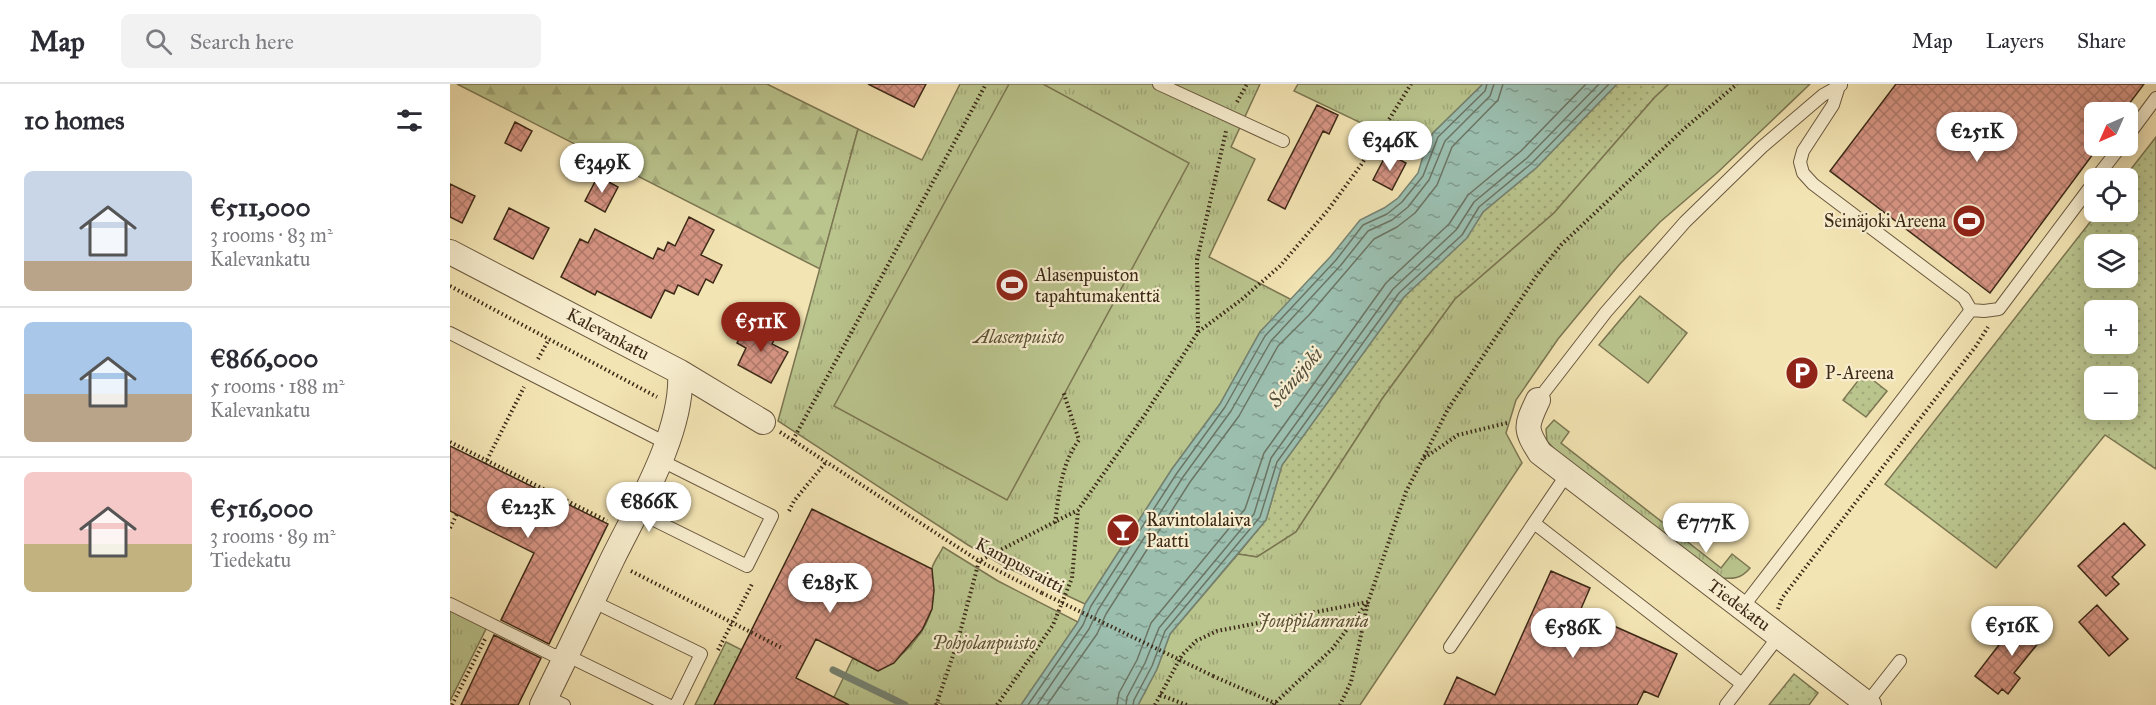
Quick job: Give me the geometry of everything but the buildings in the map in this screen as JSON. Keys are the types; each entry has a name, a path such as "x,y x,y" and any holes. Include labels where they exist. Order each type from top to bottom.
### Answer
{"street":[{"name":"Kalevankatu","path":"450,252 680,372 763,422"},
{"path":"551,702 566,656 663,451 678,407 681,389 680,372"},
{"name":"Tiedekatu","path":"1533,411 1529,436 1540,453 1868,704"}],"lane":[{"path":"1159,84 1283,141"},
{"path":"1840,85 1833,105 1803,151 1800,162 1803,173 1812,184 1964,298 1971,310"},
{"path":"1533,411 1606,312 1685,222 1761,147 1822,95 1840,85"},
{"path":"2138,122 2156,98"},
{"path":"2104,168 2113,156"},
{"path":"1971,310 1999,309 2084,195"},
{"path":"1742,608 1971,310"},
{"path":"450,333 531,373 772,516 747,566 636,511"},
{"path":"1450,647 1567,474"},
{"path":"1534,523 1742,684"},
{"path":"592,601 701,654 676,705"},
{"path":"450,604 553,655 566,656 668,705"},
{"path":"1726,705 1779,636"},
{"path":"1868,704 1900,660"}],"path":[{"path":"793,440 986,84"},
{"path":"1198,332 1197,260 1229,117 1247,84"},
{"path":"936,705 957,644 980,561 1055,524 1078,510 1144,416 1198,332 1241,300 1280,266 1328,210 1361,165 1411,84"},
{"path":"1340,705 1351,682 1368,602 1407,492 1448,409 1537,275 1561,245 1685,128 1737,84"},
{"path":"450,286 678,407"},
{"path":"1778,612 1782,598 1976,346 1999,309"},
{"path":"486,462 549,339"},
{"path":"1055,524 1063,473 1069,452 1079,440 1063,391"},
{"path":"1423,459 1458,435 1533,411"},
{"name":"Kampusraitti","path":"763,422 980,561 1213,676 1279,705"},
{"path":"450,442 616,525"},
{"path":"997,705 1053,625 1072,578 1078,510"},
{"path":"450,528 457,514"},
{"path":"611,562 782,648"},
{"path":"1155,705 1182,655 1196,640 1217,631 1368,602"},
{"path":"1273,704 1332,649 1368,602"},
{"path":"452,705 492,625"},
{"path":"1160,695 1187,705"}],"green space":[{"path":"457,84 767,84 858,129 820,269"},
{"name":"Alasenpuisto","path":"960,84 1260,84 1231,147 1255,159 1209,257 1292,300 1260,332 1220,404 1172,469 1085,604 1006,567 968,545 778,421 858,129 922,160"},
{"name":"Alasenpuiston tapahtumakenttä","path":"1009,84 1043,84 1189,163 1007,500 834,406"},
{"path":"1298,84 1483,84 1433,133 1424,153 1294,91"},
{"path":"1617,84 1669,84 1554,213 1455,299 1382,399 1296,532 1257,557 1238,554 1266,520 1282,465 1404,297 1466,238 1483,212 1536,168"},
{"name":"Jouppilanranta","path":"1669,84 1810,84 1717,173 1660,222 1619,265 1558,339 1516,400 1506,433 1522,463 1360,705 1138,705 1157,669 1170,634 1238,554 1257,557 1296,532 1382,399 1455,299 1554,213"},
{"path":"2156,137 2156,469 2105,435 1996,568 1885,484 2090,222 2138,222 2138,168 2132,168"},
{"path":"1640,296 1687,333 1648,383 1599,345"},
{"path":"1864,373 1887,391 1866,417 1843,400"},
{"path":"1554,420 1569,432 1561,443 1721,568 1732,554 1750,568 1736,578 1720,578 1557,452 1547,441 1546,429"},
{"name":"Pohjolanpuisto","path":"943,547 998,581 1078,622 1021,705 943,705 937,702 935,705 825,705 834,697 853,658 878,671 905,652 919,635 930,615 933,596 932,568"},
{"path":"450,601 490,621 450,701"},
{"path":"726,642 742,650 714,705 695,705"},
{"path":"1794,674 1818,693 1809,705 1769,705"}],"water":[{"name":"Seinäjoki","path":"1483,84 1617,84 1536,168 1483,212 1467,238 1404,297 1282,465 1266,520 1170,634 1157,669 1138,705 1021,705 1078,622 1085,604 1172,469 1220,404 1260,332 1331,256 1360,220 1398,198 1418,173 1433,133"}],"waterway":[{"path":"833,670 905,705"}],"place":[{"name":"Seinäjoki Areena","path":"1969,221"},
{"name":"Alasenpuiston tapahtumakenttä","path":"1012,285"},
{"name":"P-Areena","path":"1802,373"},
{"name":"Ravintolalaiva Paatti","path":"1123,530"}]}
